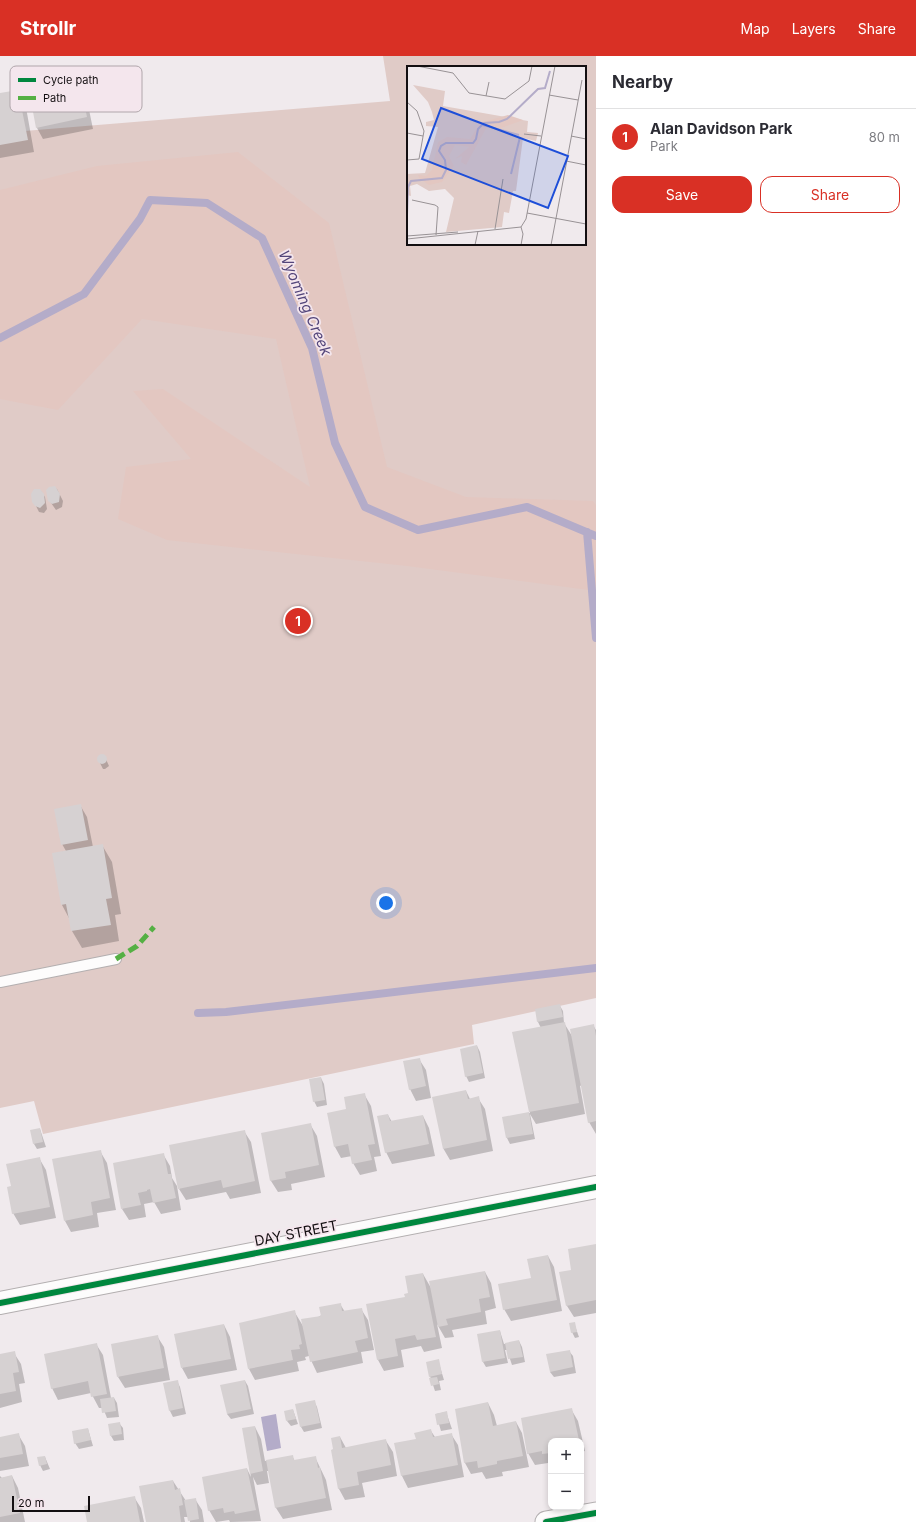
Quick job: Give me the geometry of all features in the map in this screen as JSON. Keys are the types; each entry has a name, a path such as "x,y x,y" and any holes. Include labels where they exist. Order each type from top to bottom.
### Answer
{"street":[{"name":"DAY STREET","path":"0,1303 596,1188"},
{"path":"546,1522 596,1513"}],"lane":[{"path":"0,982 116,959"}],"shaded area":[{"path":"383,56 596,56 596,998 472,1025 474,1044 43,1134 34,1101 0,1108 0,133 390,101"},
{"path":"238,152 329,223 387,467 466,497 593,501 596,505 596,591 407,566 167,540 118,519 126,467 191,459 133,391 163,389 310,487 276,339 142,319 58,410 0,399 0,190 97,166"},
{"path":"276,1414 281,1448 267,1451 261,1417"}],"building":[{"path":"10,91 10,112 22,112 28,140 0,145 0,93"},
{"path":"33,112 86,112 87,117 36,128"},
{"path":"55,486 60,494 59,502 52,504 48,501 46,490 49,487"},
{"path":"34,489 40,489 44,494 45,503 40,508 35,506 32,502 31,494"},
{"path":"100,754 104,754 107,759 104,764 100,764 97,761 97,757"},
{"path":"81,804 88,840 61,845 54,809"},
{"path":"103,844 112,898 106,899 111,925 71,931 66,904 61,905 52,853"},
{"path":"560,1004 563,1017 537,1022 535,1009"},
{"path":"565,1022 579,1103 529,1112 512,1032"},
{"path":"594,1024 596,1036 596,1121 588,1123 570,1029"},
{"path":"477,1045 483,1073 465,1077 460,1049"},
{"path":"420,1058 426,1086 409,1090 403,1061"},
{"path":"321,1077 325,1100 313,1102 309,1079"},
{"path":"466,1090 468,1099 479,1096 487,1140 443,1149 432,1097"},
{"path":"365,1093 375,1144 368,1145 372,1160 352,1164 348,1144 334,1147 327,1113 346,1109 344,1097"},
{"path":"529,1112 533,1134 506,1138 502,1117"},
{"path":"388,1114 390,1121 423,1115 429,1144 385,1153 377,1116"},
{"path":"311,1123 319,1165 285,1172 286,1178 270,1181 261,1133"},
{"path":"40,1128 43,1142 33,1144 30,1130"},
{"path":"245,1130 255,1181 223,1188 221,1180 178,1189 169,1145"},
{"path":"101,1150 110,1198 91,1202 93,1215 64,1221 52,1159"},
{"path":"164,1153 168,1174 171,1174 176,1198 153,1203 150,1189 138,1193 141,1205 121,1209 113,1163"},
{"path":"40,1157 50,1207 12,1214 7,1187 11,1186 6,1164"},
{"path":"596,1244 596,1300 566,1306 559,1272 571,1270 568,1249"},
{"path":"548,1255 557,1300 503,1310 498,1284 531,1278 527,1259"},
{"path":"485,1271 490,1297 479,1299 481,1312 446,1319 448,1325 438,1327 429,1281"},
{"path":"423,1273 436,1337 417,1340 415,1335 395,1339 398,1356 377,1360 366,1304 405,1297 404,1294 408,1293 405,1276"},
{"path":"341,1303 342,1311 362,1308 368,1338 355,1341 358,1352 310,1362 301,1319 321,1316 319,1307"},
{"path":"295,1310 302,1344 299,1345 300,1349 291,1350 293,1360 248,1369 239,1323"},
{"path":"575,1322 577,1332 571,1333 569,1323"},
{"path":"224,1324 231,1359 181,1368 174,1334"},
{"path":"500,1330 505,1358 482,1362 477,1334"},
{"path":"158,1335 164,1368 117,1377 111,1344"},
{"path":"519,1340 523,1357 508,1359 505,1343"},
{"path":"97,1343 107,1394 91,1397 88,1381 51,1389 44,1354"},
{"path":"570,1350 573,1367 550,1372 546,1354"},
{"path":"15,1351 19,1372 13,1373 16,1391 0,1394 0,1354"},
{"path":"439,1359 442,1374 429,1377 426,1362"},
{"path":"437,1377 439,1384 431,1386 429,1378"},
{"path":"178,1380 183,1408 169,1411 163,1383"},
{"path":"245,1380 251,1409 227,1414 220,1385"},
{"path":"114,1397 116,1411 102,1413 100,1399"},
{"path":"315,1400 320,1423 300,1427 295,1404"},
{"path":"488,1402 493,1426 516,1421 523,1456 497,1461 497,1464 478,1468 477,1461 464,1463 455,1409"},
{"path":"572,1408 579,1438 548,1438 548,1453 542,1454 542,1451 527,1454 521,1418"},
{"path":"293,1409 296,1419 286,1421 284,1411"},
{"path":"447,1411 449,1423 437,1425 435,1414"},
{"path":"120,1422 122,1434 110,1436 108,1424"},
{"path":"255,1426 263,1471 250,1474 242,1428"},
{"path":"88,1428 91,1440 74,1444 72,1431"},
{"path":"431,1429 433,1437 452,1433 458,1465 401,1476 394,1443 416,1439 414,1433"},
{"path":"19,1433 23,1454 0,1458 0,1437"},
{"path":"340,1436 342,1448 386,1439 391,1465 357,1472 359,1485 338,1489 331,1450 333,1449 331,1438"},
{"path":"293,1455 294,1460 316,1456 318,1468 320,1467 326,1498 275,1508 266,1460"},
{"path":"45,1456 47,1464 39,1466 37,1457"},
{"path":"247,1468 256,1510 235,1514 234,1511 224,1513 223,1508 208,1511 202,1477"},
{"path":"12,1475 20,1513 0,1517 0,1478"},
{"path":"173,1480 175,1490 180,1488 183,1505 179,1506 181,1522 146,1522 139,1486"},
{"path":"135,1496 140,1522 87,1522 84,1506"},
{"path":"196,1498 199,1519 188,1521 184,1500"}],"waterway":[{"name":"Wyoming Creek","path":"0,338 84,294 140,219 150,200 207,203 262,238 312,348 335,443 365,507 418,530 527,507 596,536"},
{"path":"587,532 596,638"},
{"path":"198,1013 226,1012 596,968"}],"marked path":[{"path":"116,959 137,946 154,927"}],"cycle path":[{"path":"0,1303 596,1187"},
{"path":"546,1522 596,1513"}],"place":[{"name":"Alan Davidson Park","path":"298,621"}]}
